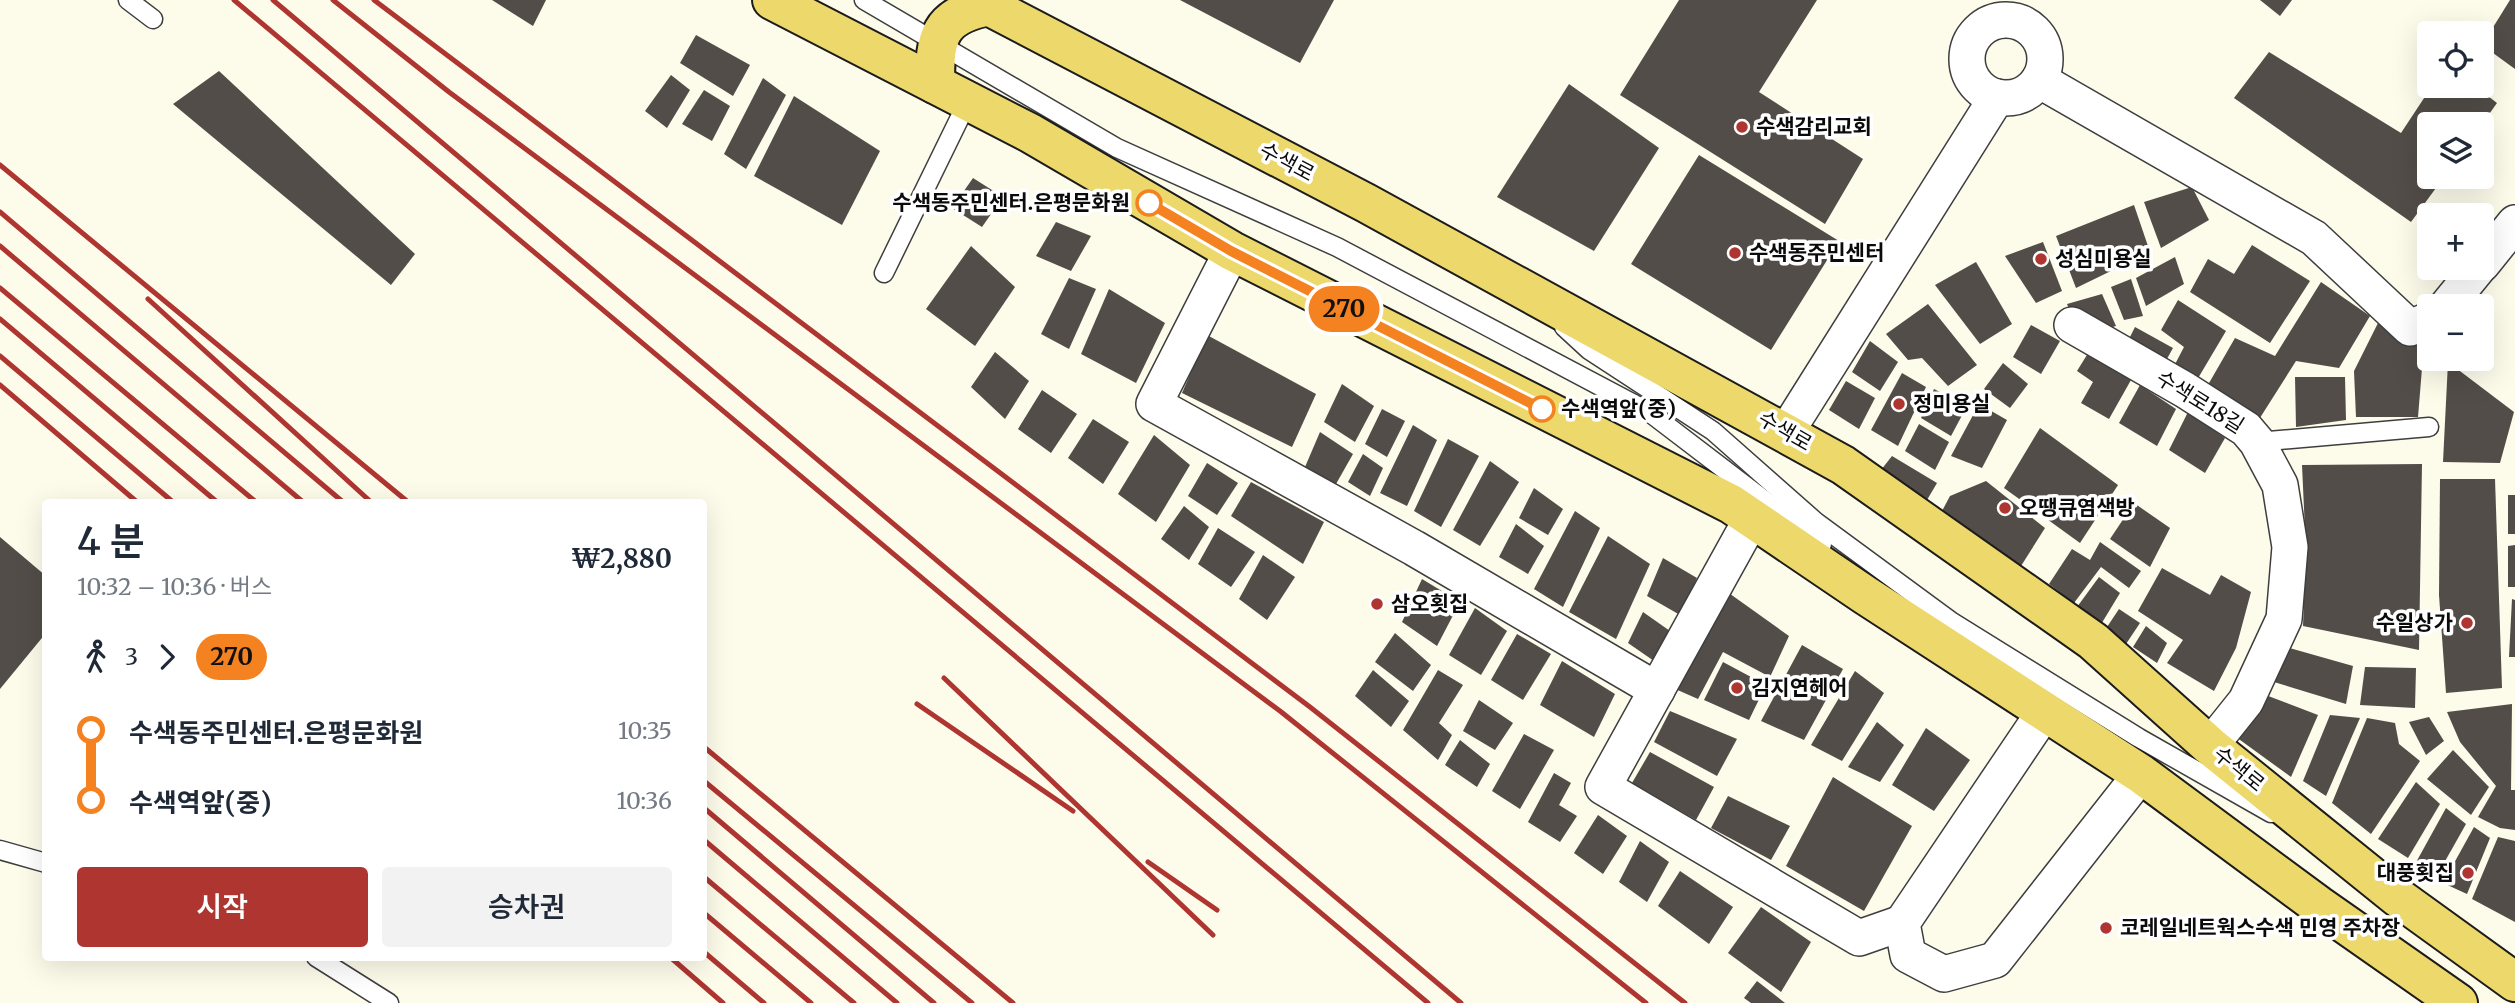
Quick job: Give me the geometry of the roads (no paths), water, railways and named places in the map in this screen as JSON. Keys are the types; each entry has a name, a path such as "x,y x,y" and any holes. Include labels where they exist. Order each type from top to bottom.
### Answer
{"main road":[{"path":"772,0 1030,133 1231,251 1731,504 1865,595 2141,774 2318,905 2458,1003"},
{"path":"935,84 937,43 944,26 957,16 984,3"},
{"name":"수색로","path":"984,3 1521,287 1787,431 1854,472 2093,640 2210,746 2396,896 2511,969"}],"street":[{"path":"1999,10 2036,35 2045,57 2039,80 2021,95 1997,97 1986,92 1969,73 1968,49 1981,29 1999,10"},
{"path":"2039,80 2314,238 2410,328 2417,325"},
{"path":"1787,431 1997,97"},
{"path":"2494,249 2515,223"},
{"path":"1231,251 1154,404 1414,548 1657,690"},
{"path":"2457,294 2468,280"},
{"name":"수색로18길","path":"2071,325 2185,390 2246,429 2257,443 2280,485 2290,547 2284,619 2246,701 2210,746"},
{"path":"1752,518 1603,787 1859,938 1902,923 2045,711"},
{"path":"1902,923 1908,955 1944,974 1995,960 2141,774"}],"lane":[{"path":"128,0 153,19"},
{"path":"864,0 1117,148 1338,247 1649,412 1833,552 1865,595"},
{"path":"884,273 968,103"},
{"path":"1521,287 1589,351 1713,431 1816,522 1952,622 2229,791 2325,839"},
{"path":"2257,443 2429,427"},
{"path":"0,850 42,862"},
{"path":"322,961 389,1003"}],"railway":[{"path":"234,0 1428,1003"},
{"path":"273,0 1461,1003"},
{"path":"333,0 449,92 1280,711 1646,1003"},
{"path":"374,0 1310,707 1685,1003"},
{"path":"0,165 404,499"},
{"path":"0,212 339,499"},
{"path":"0,246 299,499"},
{"path":"0,288 252,499"},
{"path":"148,299 368,499"},
{"path":"0,319 213,499"},
{"path":"0,356 169,499"},
{"path":"0,385 133,499"},
{"path":"944,678 1213,935"},
{"path":"917,704 1073,811"},
{"path":"707,749 1013,1003"},
{"path":"707,783 972,1003"},
{"path":"707,811 934,1003"},
{"path":"707,843 897,1003"},
{"path":"1148,862 1217,910"},
{"path":"707,880 854,1003"},
{"path":"707,916 811,1003"},
{"path":"707,955 764,1003"},
{"path":"675,961 723,1003"}],"place":[{"name":"수색감리교회","path":"1742,127"},
{"name":"수색동주민센터.은평문화원","path":"1149,203"},
{"name":"수색동주민센터","path":"1735,253"},
{"name":"성심미용실","path":"2041,259"},
{"name":"정미용실","path":"1899,404"},
{"name":"수색역앞(중)","path":"1542,409"},
{"name":"오땡큐염색방","path":"2005,508"},
{"name":"삼오횟집","path":"1377,604"},
{"name":"수일상가","path":"2467,623"},
{"name":"김지연헤어","path":"1737,688"},
{"name":"대풍횟집","path":"2468,873"},
{"name":"코레일네트웍스수색 민영 주차장","path":"2106,928"}]}
